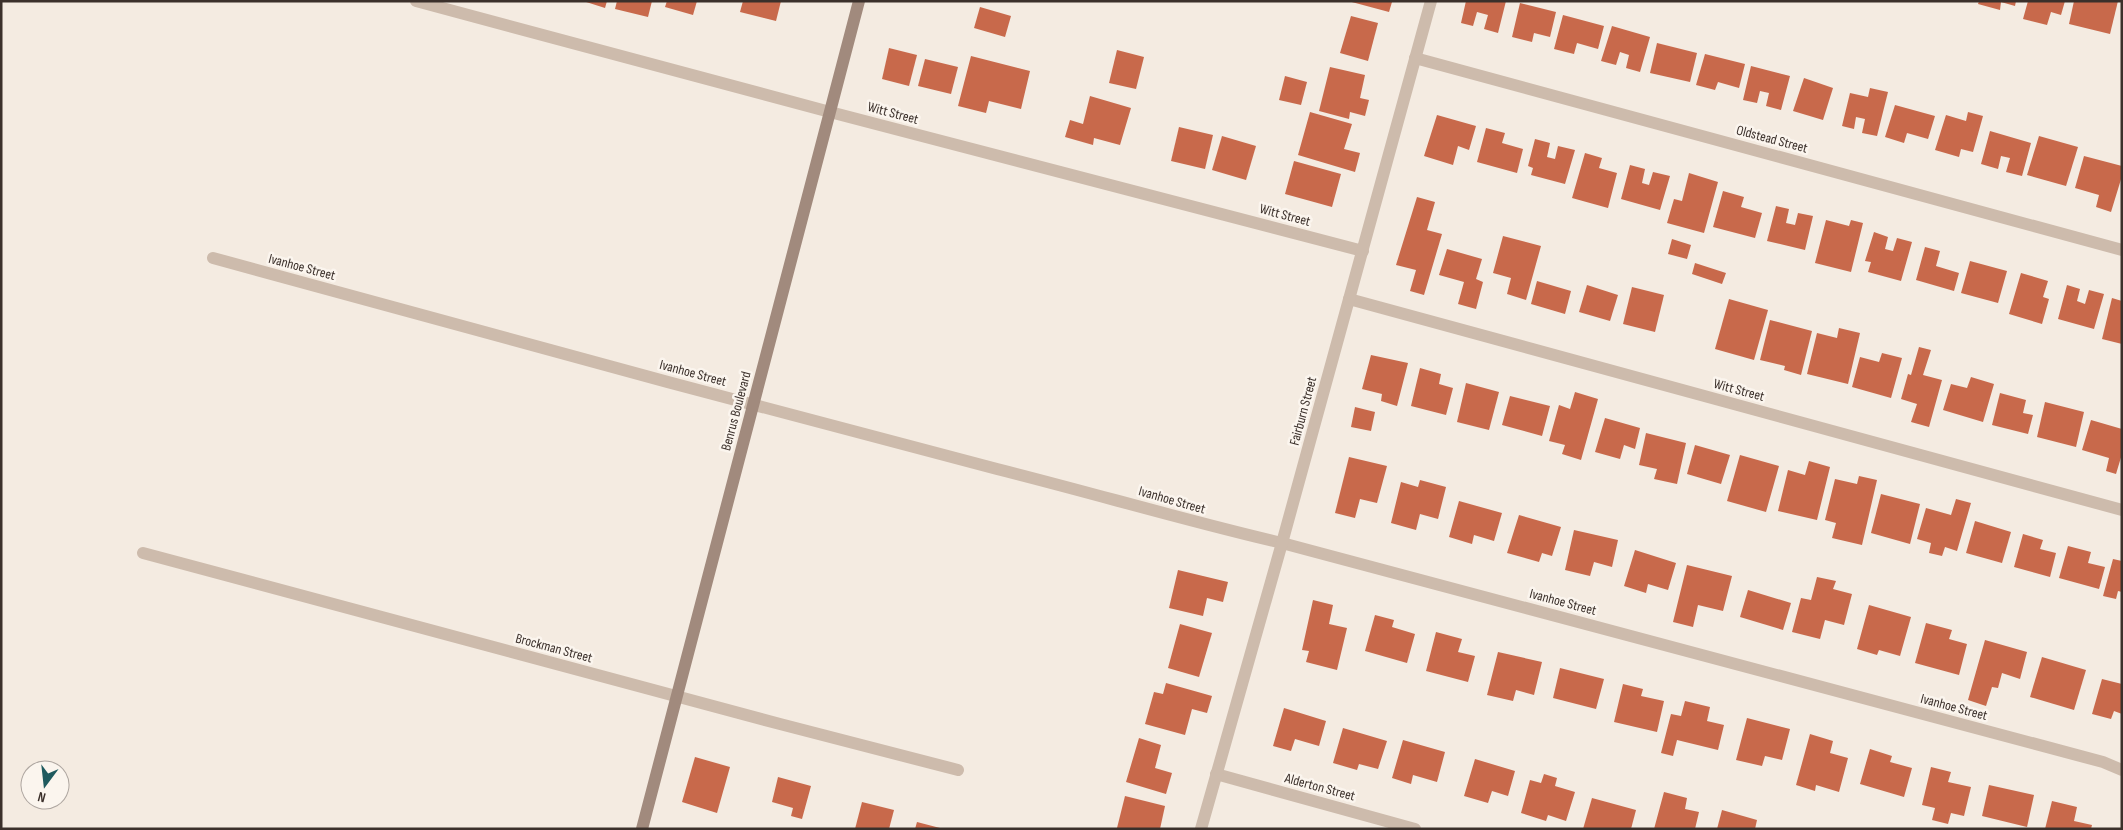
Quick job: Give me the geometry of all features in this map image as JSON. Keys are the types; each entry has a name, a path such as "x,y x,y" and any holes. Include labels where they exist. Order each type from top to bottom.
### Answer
{"street":[{"name":"Witt Street","path":"416,1 830,112 1363,251"},
{"name":"Benrus Boulevard","path":"642,829 860,1"},
{"name":"Fairburn Street","path":"1201,829 1431,1"},
{"name":"Oldstead Street","path":"1415,58 2122,250"},
{"name":"Ivanhoe Street","path":"213,258 753,405 1104,496 1196,523 1282,543 2103,762 2122,770"},
{"name":"Witt Street","path":"1349,299 2122,510"},
{"name":"Brockman Street","path":"143,554 958,770"},
{"name":"Alderton Street","path":"1216,774 1415,829"}],"building":[{"path":"583,1 607,1 605,8"},
{"path":"617,1 652,1 648,17 615,9"},
{"path":"667,1 697,1 693,15 665,7"},
{"path":"743,1 781,1 776,21 740,12"},
{"path":"1348,1 1391,1 1392,2 1389,12"},
{"path":"1466,1 1506,1 1498,33 1484,29 1488,15 1477,12 1473,26 1461,23"},
{"path":"1979,1 2016,1 2015,6 2001,2 2000,10 1978,4"},
{"path":"2028,1 2065,1 2061,15 2051,12 2047,25 2023,19"},
{"path":"2074,1 2118,1 2110,34 2069,24"},
{"path":"1520,3 1556,12 1550,37 1534,33 1532,42 1512,37"},
{"path":"980,7 1011,16 1005,37 974,28"},
{"path":"1563,15 1604,26 1598,49 1577,43 1574,54 1554,49"},
{"path":"1351,16 1378,23 1368,61 1340,53"},
{"path":"1612,26 1650,37 1640,72 1626,68 1629,55 1620,52 1616,65 1601,61"},
{"path":"1657,43 1697,53 1690,82 1650,73"},
{"path":"889,48 917,55 909,86 882,79"},
{"path":"1117,50 1144,57 1136,89 1109,83"},
{"path":"1705,54 1745,64 1739,88 1718,82 1715,90 1696,85"},
{"path":"971,56 1030,71 1021,109 989,101 986,113 958,106"},
{"path":"925,59 958,67 951,94 918,86"},
{"path":"1751,66 1790,76 1781,110 1766,106 1769,93 1760,91 1757,103 1743,100"},
{"path":"1330,67 1365,75 1360,98 1369,100 1365,116 1350,112 1349,119 1319,111"},
{"path":"1285,76 1307,82 1301,105 1279,100"},
{"path":"1804,78 1833,88 1823,120 1793,111"},
{"path":"1870,88 1888,92 1877,136 1862,133 1865,119 1856,117 1854,129 1842,126 1850,93 1868,97"},
{"path":"1090,96 1131,108 1120,145 1094,138 1093,145 1065,137 1070,120 1083,124"},
{"path":"1895,105 1935,116 1928,139 1907,133 1904,143 1885,137"},
{"path":"1310,112 1352,124 1344,149 1360,153 1355,172 1298,155"},
{"path":"1968,112 1983,116 1973,152 1961,149 1959,157 1935,150 1946,115 1966,121"},
{"path":"1437,115 1476,126 1469,150 1458,146 1453,165 1424,156"},
{"path":"1179,127 1213,135 1205,169 1171,161"},
{"path":"1486,128 1505,133 1502,143 1523,149 1517,173 1477,162"},
{"path":"1990,131 2031,143 2022,176 2006,172 2010,158 2001,156 1998,169 1981,164"},
{"path":"1222,136 1256,146 1246,180 1212,170"},
{"path":"2039,136 2078,147 2066,186 2027,175"},
{"path":"1535,139 1550,143 1547,157 1555,159 1558,146 1575,150 1565,184 1531,175 1533,168 1528,166"},
{"path":"1585,153 1602,158 1599,168 1617,173 1608,208 1572,198"},
{"path":"2084,156 2122,166 2122,176 2111,212 2096,207 2099,195 2075,188"},
{"path":"1294,161 1341,174 1332,207 1285,194"},
{"path":"1630,165 1645,169 1642,183 1649,185 1653,172 1670,176 1660,210 1621,199"},
{"path":"1689,173 1718,182 1704,233 1667,223 1674,199 1682,201"},
{"path":"1723,191 1744,197 1741,207 1762,213 1755,238 1713,227"},
{"path":"1417,197 1435,202 1427,230 1442,234 1424,295 1410,291 1416,270 1396,265"},
{"path":"1776,206 1789,209 1786,223 1795,225 1798,213 1813,216 1805,250 1767,241"},
{"path":"1826,220 1849,226 1851,220 1863,223 1851,272 1815,263"},
{"path":"1874,232 1888,237 1885,249 1893,251 1897,238 1912,242 1901,281 1868,272 1871,262 1865,261"},
{"path":"1503,236 1541,246 1526,300 1507,294 1511,278 1493,273"},
{"path":"1672,239 1691,245 1687,259 1668,254"},
{"path":"1925,247 1940,251 1936,266 1959,273 1954,291 1916,280"},
{"path":"1447,249 1482,259 1476,279 1483,282 1476,309 1458,304 1464,282 1439,275"},
{"path":"1970,261 2007,271 1998,303 1961,293"},
{"path":"1695,263 1726,273 1722,284 1692,274"},
{"path":"2021,273 2048,281 2043,297 2049,299 2042,324 2009,314"},
{"path":"1537,281 1571,291 1565,314 1531,304"},
{"path":"1587,285 1618,295 1610,321 1579,312"},
{"path":"2067,285 2080,289 2077,301 2085,304 2089,290 2104,294 2094,329 2058,319"},
{"path":"1632,287 1664,295 1655,332 1623,324"},
{"path":"2112,298 2122,301 2122,344 2102,339"},
{"path":"1729,299 1768,310 1754,360 1715,349"},
{"path":"1770,320 1812,331 1801,375 1784,370 1785,366 1760,360"},
{"path":"1839,328 1860,333 1848,384 1807,374 1817,333 1837,338"},
{"path":"1919,347 1931,350 1923,375 1942,380 1929,427 1911,422 1917,404 1901,399 1908,374 1911,375"},
{"path":"1882,353 1902,358 1891,398 1852,387 1860,357 1879,362"},
{"path":"1371,355 1408,363 1397,406 1381,401 1382,394 1362,389"},
{"path":"1420,368 1441,374 1439,384 1453,388 1446,415 1411,406"},
{"path":"1971,377 1994,384 1983,422 1943,410 1951,384 1967,388"},
{"path":"1466,383 1499,392 1489,430 1457,422"},
{"path":"1575,392 1598,399 1581,460 1562,454 1565,445 1549,441 1559,405 1570,409"},
{"path":"2000,393 2026,400 2023,413 2033,415 2028,434 1992,425"},
{"path":"1510,396 1550,406 1542,436 1502,425"},
{"path":"2045,402 2084,412 2076,447 2037,437"},
{"path":"1355,407 1375,412 1371,431 1351,427"},
{"path":"1605,418 1640,428 1635,449 1624,445 1620,459 1595,452"},
{"path":"2091,420 2122,429 2122,454 2116,474 2106,471 2109,458 2082,450"},
{"path":"1646,433 1686,443 1677,484 1654,479 1657,469 1639,465"},
{"path":"1695,445 1730,455 1721,484 1687,474"},
{"path":"1740,455 1779,466 1766,512 1727,501"},
{"path":"1349,457 1387,466 1377,503 1360,499 1355,518 1335,513"},
{"path":"1809,461 1830,467 1817,520 1778,511 1788,470 1805,475"},
{"path":"1859,476 1877,480 1862,545 1832,538 1836,523 1825,520 1835,479 1857,484"},
{"path":"1420,480 1446,487 1438,519 1420,514 1416,530 1391,523 1401,482 1418,487"},
{"path":"1881,494 1920,504 1910,544 1871,533"},
{"path":"1956,499 1971,503 1957,551 1945,547 1942,556 1929,553 1931,543 1917,539 1926,508 1951,515"},
{"path":"1459,501 1502,513 1494,541 1474,535 1472,544 1449,537"},
{"path":"1519,515 1561,527 1552,556 1542,553 1539,562 1507,553"},
{"path":"1975,521 2011,532 2002,563 1966,553"},
{"path":"1574,530 1618,540 1612,567 1594,562 1590,576 1565,570"},
{"path":"2023,534 2043,540 2040,549 2056,553 2050,577 2014,567"},
{"path":"2068,546 2091,552 2088,563 2105,567 2099,589 2059,578"},
{"path":"1635,550 1676,563 1668,590 1648,584 1646,593 1624,586"},
{"path":"2113,559 2122,561 2122,592 2118,591 2116,599 2103,596"},
{"path":"1687,565 1732,576 1723,611 1698,605 1693,627 1673,622"},
{"path":"1178,570 1228,582 1223,602 1207,598 1203,616 1169,608"},
{"path":"1817,577 1836,581 1833,589 1852,594 1844,625 1825,620 1820,639 1792,632 1801,598 1811,600"},
{"path":"1748,590 1791,603 1783,630 1740,617"},
{"path":"1313,600 1333,605 1329,624 1347,628 1337,670 1306,662 1309,651 1302,650"},
{"path":"1869,605 1911,617 1900,656 1879,650 1877,655 1857,649"},
{"path":"1375,615 1394,620 1392,627 1415,634 1407,663 1365,651"},
{"path":"1926,623 1952,630 1949,639 1967,644 1959,675 1915,663"},
{"path":"1180,624 1212,633 1199,677 1168,668"},
{"path":"1436,632 1462,639 1458,652 1475,656 1468,682 1426,671"},
{"path":"1985,640 2027,652 2020,679 2002,673 1998,688 1992,687 1986,706 1968,700"},
{"path":"1498,652 1542,662 1534,695 1516,690 1513,701 1487,695"},
{"path":"2042,657 2086,670 2074,710 2030,697"},
{"path":"1560,668 1604,679 1596,709 1553,698"},
{"path":"2102,679 2122,684 2122,714 2114,711 2111,719 2092,714"},
{"path":"1166,683 1212,696 1207,713 1192,709 1185,735 1145,724 1154,692 1163,694"},
{"path":"1623,684 1643,689 1641,696 1664,701 1657,732 1614,722"},
{"path":"1685,701 1710,707 1707,721 1724,725 1718,750 1677,740 1673,756 1661,753 1671,714 1681,716"},
{"path":"1284,708 1326,721 1319,746 1295,739 1291,751 1273,746"},
{"path":"1747,718 1790,729 1782,760 1765,756 1762,766 1736,760"},
{"path":"1343,728 1387,741 1378,769 1359,764 1357,770 1333,763"},
{"path":"1810,734 1833,741 1830,753 1848,758 1839,792 1816,785 1815,791 1796,785"},
{"path":"1139,738 1161,745 1155,768 1172,773 1166,794 1126,782"},
{"path":"1403,740 1445,752 1437,782 1413,775 1411,784 1392,778"},
{"path":"1870,749 1892,756 1890,762 1912,768 1904,797 1860,784"},
{"path":"695,757 730,767 717,813 682,802"},
{"path":"1475,759 1515,771 1508,796 1492,791 1488,803 1464,796"},
{"path":"1931,767 1951,772 1948,782 1971,787 1964,816 1951,813 1948,824 1932,820 1935,808 1922,805"},
{"path":"1544,774 1557,778 1555,786 1575,792 1566,821 1548,815 1546,821 1521,813 1530,780 1541,783"},
{"path":"778,777 811,786 802,819 791,816 793,808 772,802"},
{"path":"1989,785 2034,795 2027,827 1982,816"},
{"path":"1664,792 1687,798 1685,809 1699,812 1695,829 1654,829"},
{"path":"1125,796 1165,806 1160,829 1117,828"},
{"path":"1592,798 1636,810 1631,829 1583,829"},
{"path":"2052,801 2077,807 2074,821 2092,825 2091,829 2045,829"},
{"path":"862,802 894,810 889,829 855,829"},
{"path":"1722,810 1757,820 1755,829 1717,829"},
{"path":"917,822 940,828 940,829 915,829"}]}
